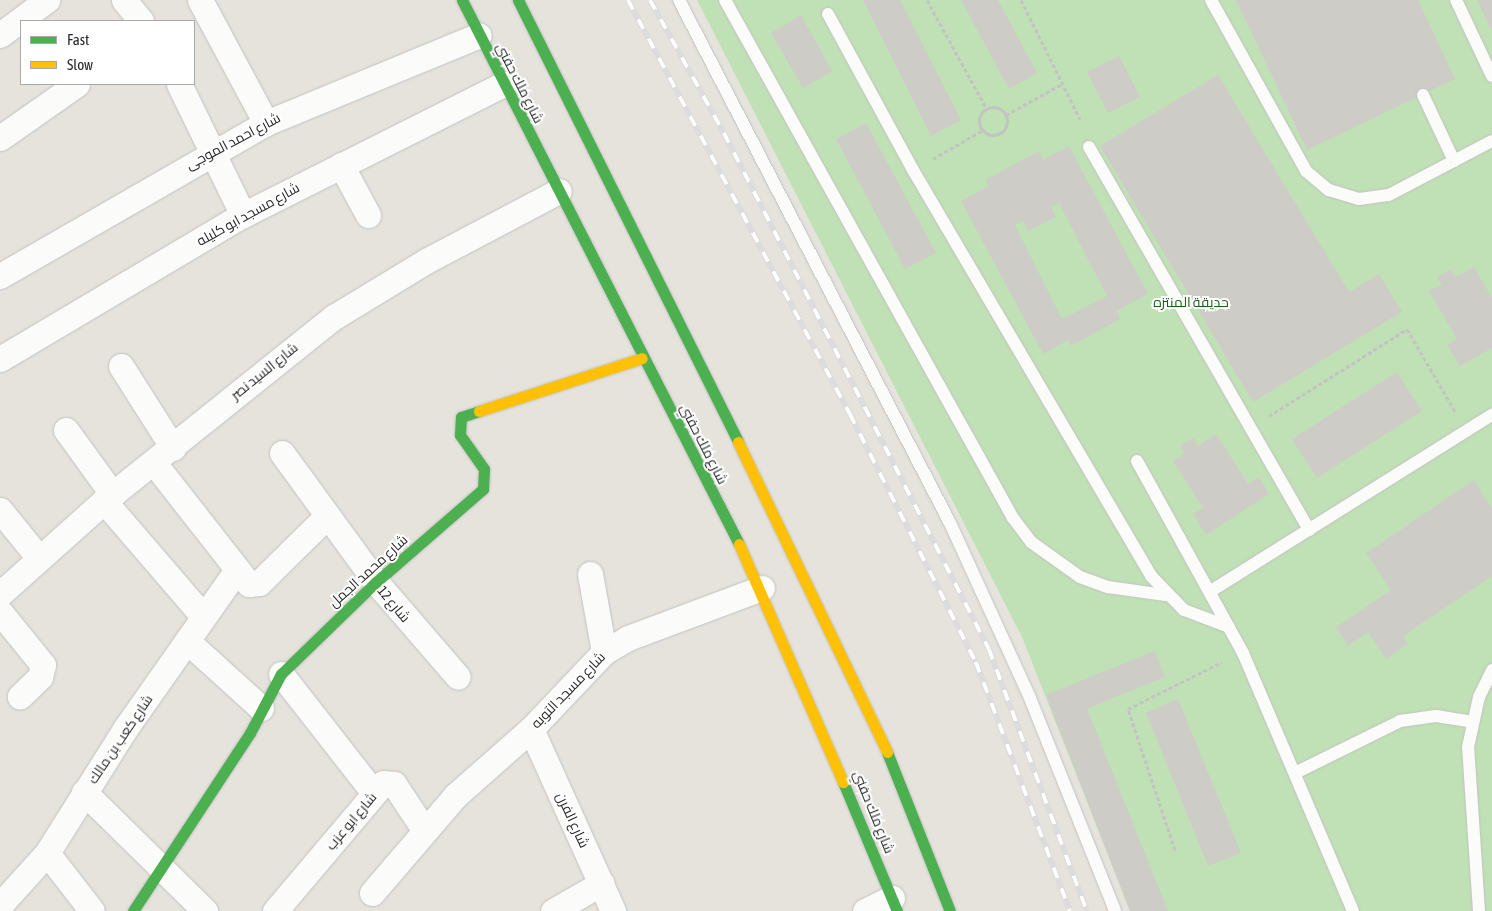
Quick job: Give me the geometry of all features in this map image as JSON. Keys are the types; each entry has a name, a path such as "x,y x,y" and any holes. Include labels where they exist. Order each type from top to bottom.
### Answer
{"main road":[{"name":"شارع ملك حفني","path":"462,0 642,358 762,588 894,904"},
{"path":"518,0 845,658 920,827 950,911"},
{"name":"شارع محمد الجمل","path":"133,911 250,733 261,708 281,674 376,582 484,489 484,469 460,435 460,416 642,358"}],"street":[{"path":"24,20 47,0"},
{"path":"124,0 140,20"},
{"path":"200,0 266,122"},
{"path":"0,35 20,22"},
{"name":"شارع احمد الموجى","path":"0,276 213,150 266,122 479,35"},
{"name":"شارع مسجد ابو كليله","path":"0,359 243,215 504,84"},
{"path":"0,138 72,85"},
{"path":"180,85 213,150 243,215"},
{"path":"341,165 368,215"},
{"name":"شارع السيد نصر","path":"0,594 38,557 109,498 164,456 334,317 426,261 558,191"},
{"path":"121,366 164,456 236,571 249,584 259,583 326,517"},
{"path":"66,430 109,498 204,616"},
{"name":"شارع 12","path":"282,453 326,517 376,582 458,677"},
{"path":"0,510 38,557"},
{"name":"شارع كعب بن مالك","path":"0,905 47,853 84,792 236,571"},
{"path":"590,574 604,652"},
{"name":"شارع مسجد التوبه","path":"372,893 454,796 531,729 604,652 628,638 762,588"},
{"path":"0,612 43,665 40,677 20,696"},
{"path":"188,641 261,708"},
{"path":"281,674 374,794"},
{"name":"شارع الفرن","path":"531,729 613,911"},
{"name":"شارع ابو عزب","path":"275,911 297,902 374,794 384,783 394,784 425,831"},
{"path":"84,792 205,911"},
{"path":"47,853 92,911"},
{"path":"553,911 602,884"},
{"path":"865,911 894,904"}],"lane":[{"path":"679,0 962,549 1030,698 1115,911"},
{"path":"724,0 1013,518 1031,542 1080,577 1108,587 1165,595"},
{"path":"1211,0 1306,170 1317,182 1343,196 1374,198 1492,141"},
{"path":"1456,0 1492,76"},
{"path":"828,14 913,170 1108,508 1165,595 1205,621 1229,627"},
{"path":"1423,94 1454,161"},
{"path":"1089,146 1309,530"},
{"path":"1210,591 1492,415"},
{"path":"1137,461 1243,653 1297,772 1353,911"},
{"path":"1479,911 1467,773 1472,722 1492,670"},
{"path":"1297,772 1400,721 1436,716 1472,722"}],"path":[{"path":"927,0 987,109"},
{"path":"1021,0 1080,119"},
{"path":"1006,115 1062,84"},
{"path":"913,170 983,130 1001,133 1006,128 1006,115 998,108 987,109 980,119 983,130"},
{"path":"1250,428 1407,329 1466,431"},
{"path":"1175,850 1128,709 1243,653"}],"green space":[{"name":"حديقة المنتزه","path":"697,0 1492,0 1492,911 1130,911 1022,637"}],"building":[{"path":"863,0 900,0 961,120 931,136"},
{"path":"961,0 998,0 1037,73 1009,89"},
{"path":"1236,0 1418,0 1455,79 1307,150"},
{"path":"1477,0 1492,0 1492,31"},
{"path":"801,15 832,71 803,88 771,33"},
{"path":"1119,56 1140,97 1108,113 1087,72"},
{"path":"1218,75 1349,292 1379,274 1402,312 1253,402 1100,146"},
{"path":"866,123 936,253 905,269 836,139"},
{"path":"1069,146 1148,294 1117,311 1120,319 1071,346 1068,340 1043,354 961,201 989,186 985,180 1039,151 1043,160","holes":["1059,203 1107,296 1062,319 1015,225 1023,221 1028,231 1056,217 1051,207"]},
{"path":"1474,267 1492,298 1492,348 1460,366 1447,345 1457,339 1429,291 1442,284 1437,277 1451,269 1455,277"},
{"path":"1397,372 1422,411 1317,478 1292,439"},
{"path":"1216,434 1248,484 1259,477 1269,494 1206,535 1193,514 1203,508 1173,461 1185,453 1180,446 1193,438 1198,446"},
{"path":"1474,480 1492,508 1492,576 1403,636 1408,644 1386,659 1368,632 1348,646 1336,627 1391,590 1366,553"},
{"path":"1155,651 1165,677 1087,709 1168,911 1130,911 1046,695"},
{"path":"1178,699 1241,853 1208,866 1146,713"}],"railway":[{"path":"628,0 850,414 976,662 1070,911"},
{"path":"650,0 724,133 989,649 1087,911"}],"traffic: fast":[{"path":"462,0 739,544"},
{"path":"518,0 738,442"},
{"path":"133,911 250,733 281,674 376,582 483,489 484,469 460,435 461,417 479,411"},
{"path":"887,752 950,911"},
{"path":"843,782 897,911"}],"traffic: slow":[{"path":"479,411 642,358"},
{"path":"738,442 887,752"},
{"path":"739,544 843,782"}]}
